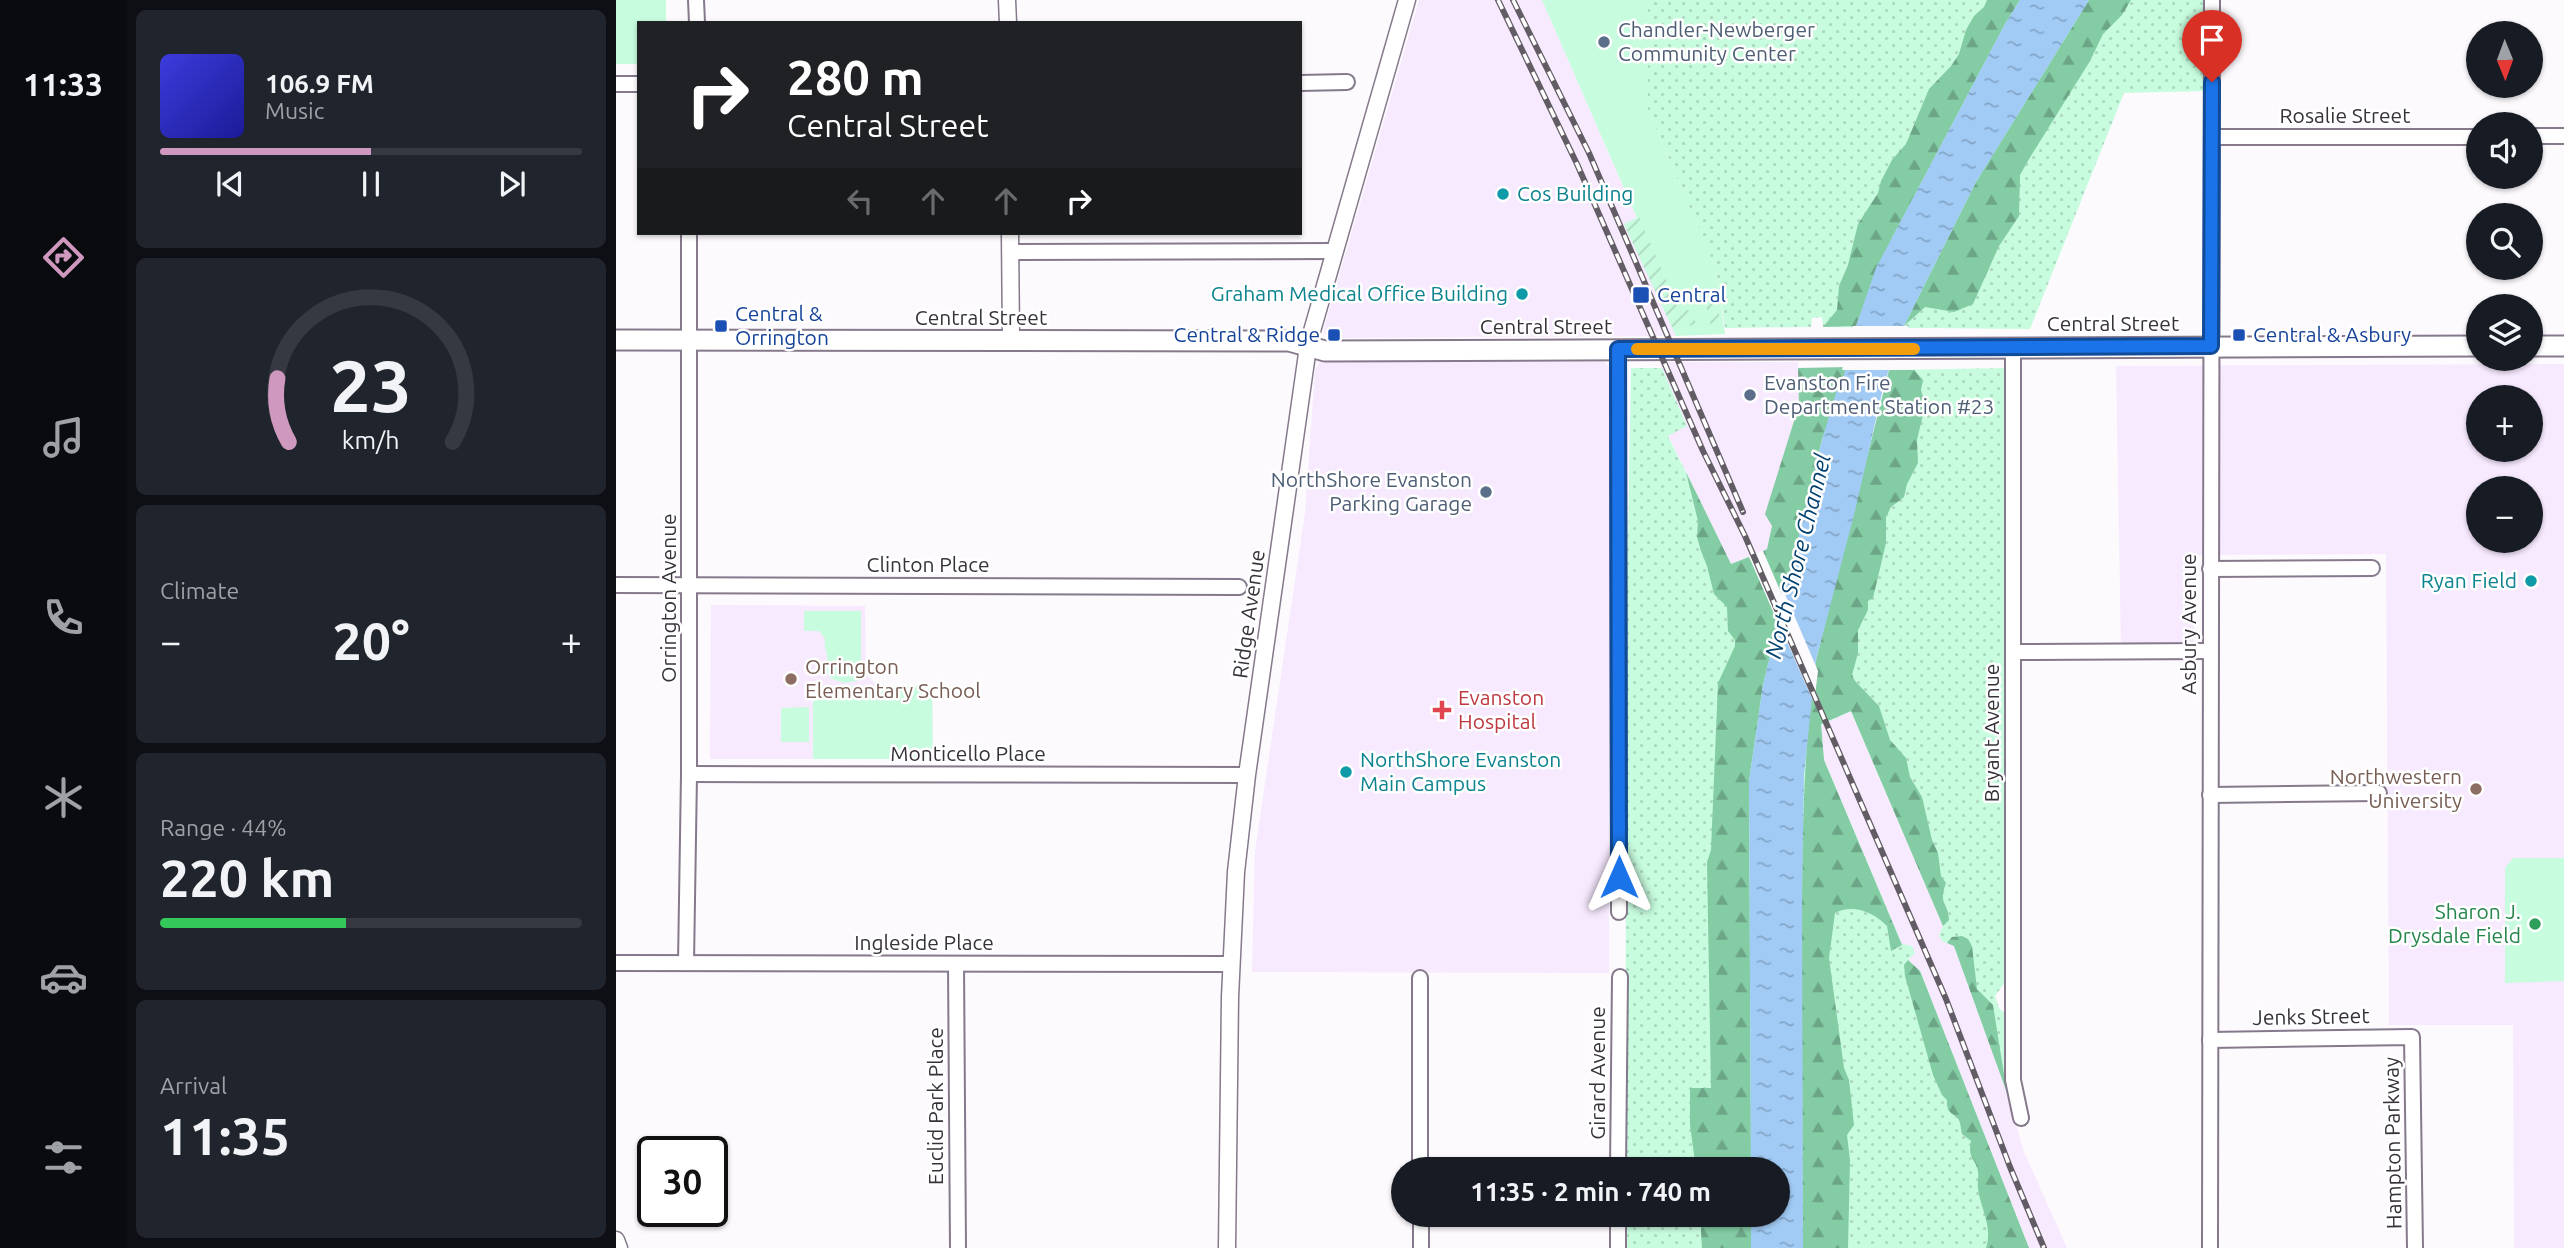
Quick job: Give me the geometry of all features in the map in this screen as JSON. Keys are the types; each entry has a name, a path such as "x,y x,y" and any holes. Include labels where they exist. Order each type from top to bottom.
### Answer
{"main road":[{"name":"Central Street","path":"616,340 1289,341 1325,351 2466,346"},
{"path":"2543,346 2564,346"}],"street":[{"path":"696,0 696,21"},
{"path":"1007,0 1008,21"},
{"name":"Ridge Avenue","path":"1227,1248 1231,964 1236,872 1247,775 1308,345 1406,0"},
{"name":"Asbury Avenue","path":"2210,1248 2213,0"},
{"path":"1302,83 1347,82"},
{"path":"616,84 637,84"},
{"path":"2543,136 2564,136"},
{"name":"Rosalie Street","path":"2212,137 2466,137"},
{"name":"Orrington Avenue","path":"686,963 690,584 689,235"},
{"path":"1010,235 1011,340"},
{"path":"1010,252 1335,251"},
{"name":"Bryant Avenue","path":"2013,348 2013,1080 2021,1118"},
{"path":"1618,349 1619,912"},
{"path":"2210,569 2372,568"},
{"name":"Clinton Place","path":"616,585 1239,587"},
{"path":"2012,652 2210,651"},
{"name":"Monticello Place","path":"689,775 1247,775"},
{"path":"2210,795 2378,793"},
{"name":"Ingleside Place","path":"616,963 1231,964"},
{"name":"Euclid Park Place","path":"956,964 958,1248"},
{"name":"Girard Avenue","path":"1618,1157 1620,977"},
{"path":"1419,978 1420,1157"},
{"name":"Jenks Street","path":"2210,1040 2412,1037"},
{"name":"Hampton Parkway","path":"2412,1037 2415,1248"},
{"path":"1421,1227 1421,1248"},
{"path":"1618,1227 1618,1248"},
{"path":"616,1240 619,1248"}],"shaded area":[{"path":"1419,0 1542,0 1647,242 1676,336 1330,338 1324,334"},
{"name":"Evanston Hospital","path":"1320,362 1604,362 1609,366 1609,973 1252,972 1255,851 1305,513 1315,370"},
{"path":"1659,362 1798,362 1799,405 1766,513 1772,525 1767,549 1731,564 1668,435 1687,426"},
{"name":"Northwestern University","path":"2466,364 2466,371 2543,371 2543,364 2564,364 2564,1248 2514,1248 2513,1025 2389,1025 2386,554 2194,555 2194,648 2121,648 2116,366"},
{"name":"Orrington Elementary School","path":"711,605 865,606 866,673 877,686 932,686 933,759 710,759"},
{"path":"1850,710 1943,926 1939,935 1942,941 1954,946 2007,1093 2024,1152 2067,1248 2029,1248 1920,971 1908,960 1912,946 1902,945 1824,759 1821,725"}],"green space":[{"path":"616,0 666,0 666,21 637,21 637,64 616,64"},
{"path":"1542,0 1648,0 1648,110 1716,269 1725,334 1676,336 1624,224 1637,218"},
{"path":"1648,0 2204,0 2204,91 2124,93 2030,329 1823,327 1822,317 1812,318 1811,327 1725,328 1716,269 1648,110"},
{"path":"1987,0 2020,0 1892,238 1856,326 1823,327 1837,310 1839,286 1848,265 1858,224 1878,193 1892,160 1906,144 1929,89 1959,54 1966,30"},
{"path":"2089,0 2131,0 2122,15 2103,34 2090,61 2020,175 2019,216 1999,246 1973,304 1954,312 1925,307 1904,326 1976,182"},
{"path":"1639,217 1680,312 1693,312 1696,325 1672,327 1624,224"},
{"path":"1718,297 1719,316 1711,326 1706,305 1708,301"},
{"path":"1847,367 1822,440 1785,594 1782,595 1763,551 1767,549 1772,526 1765,514 1799,405 1798,368"},
{"path":"1631,368 1662,368 1687,426 1668,436 1731,564 1749,557 1810,695 1889,370 2006,368 2006,981 1995,996 1999,1008 2006,1014 2007,1093 1954,946 1942,941 1939,935 1943,926 1851,711 1821,725 1824,760 1902,944 1912,946 1915,953 1908,960 1920,971 2029,1248 1625,1248 1625,1227 1790,1227 1790,1157 1625,1157 1627,593"},
{"path":"1889,370 1914,370 1923,380 1921,390 1925,406 1917,440 1918,463 1907,484 1904,497 1891,507 1886,517 1886,543 1873,598 1868,601 1868,610 1858,630 1858,653 1852,675 1879,706 1890,740 1906,758 1910,777 1922,797 1932,840 1938,853 1941,876 1946,883 1943,899 1949,920 1943,926 1851,711 1821,724 1824,760 1902,945 1891,951 1887,926 1870,914 1856,909 1835,913 1829,958 1854,1125 1847,1135 1850,1160 1848,1248 1803,1248 1803,842 1811,696 1816,660"},
{"path":"1686,472 1731,564 1749,557 1778,623 1763,685 1749,781 1751,1157 1694,1157 1690,1125 1690,1088 1711,1088 1707,862 1711,850 1718,683 1735,646 1735,640 1728,631 1727,607 1714,594 1701,551 1697,537 1698,521"},
{"path":"804,611 861,611 861,672 857,681 844,683 830,678 825,639 819,631 804,631"},
{"path":"818,686 932,686 933,759 813,759 813,694"},
{"path":"809,707 809,742 781,742 781,708"},
{"name":"Sharon J. Drysdale Field","path":"2513,858 2564,858 2564,981 2505,983 2505,868"},
{"path":"1962,936 1968,939 1972,946 1977,989 1993,1005 2007,1093 1954,946 1947,943 1952,937"},
{"path":"1908,960 1920,971 2029,1248 1986,1248 1988,1232 1978,1189 1977,1168 1970,1152 1971,1141 1962,1134 1959,1120 1948,1109 1947,1100 1933,1075 1905,976 1904,965"},
{"path":"1701,1227 1751,1227 1751,1248 1702,1248"}],"water":[{"name":"North Shore Channel","path":"2020,0 2089,0 1976,182 1904,326 1884,384 1855,511 1816,660 1804,775 1803,1248 1751,1248 1751,1227 1790,1227 1790,1157 1751,1157 1749,781 1763,685 1822,440 1876,268"}],"pier":[{"path":"1853,326 1908,326 1893,370 1842,370"},
{"path":"1781,593 1785,594 1818,671 1814,703 1776,617"}],"railway":[{"path":"1498,0 1577,164 1703,451 1745,536 1946,999 2044,1248"},
{"path":"1513,0 1589,153 1743,512"}],"slow traffic":[{"path":"1637,349 1914,349"}],"place":[{"name":"Chandler-Newberger Community Center","path":"1604,42"},
{"name":"Cos Building","path":"1503,194"},
{"name":"Graham Medical Office Building","path":"1522,294"},
{"name":"Central","path":"1641,295"},
{"name":"Central & Orrington","path":"721,326"},
{"name":"Central & Ridge","path":"1334,335"},
{"name":"Central & Asbury","path":"2239,335"},
{"name":"Evanston Fire Department Station #23","path":"1750,395"},
{"name":"NorthShore Evanston Parking Garage","path":"1486,492"},
{"name":"Ryan Field","path":"2531,581"},
{"name":"Orrington Elementary School","path":"791,679"},
{"name":"Evanston Hospital","path":"1442,710"},
{"name":"NorthShore Evanston Main Campus","path":"1346,772"},
{"name":"Northwestern University","path":"2476,789"},
{"name":"Sharon J. Drysdale Field","path":"2535,924"}],"route":[{"path":"1619,877 1618,349 2211,346 2212,82"}]}
